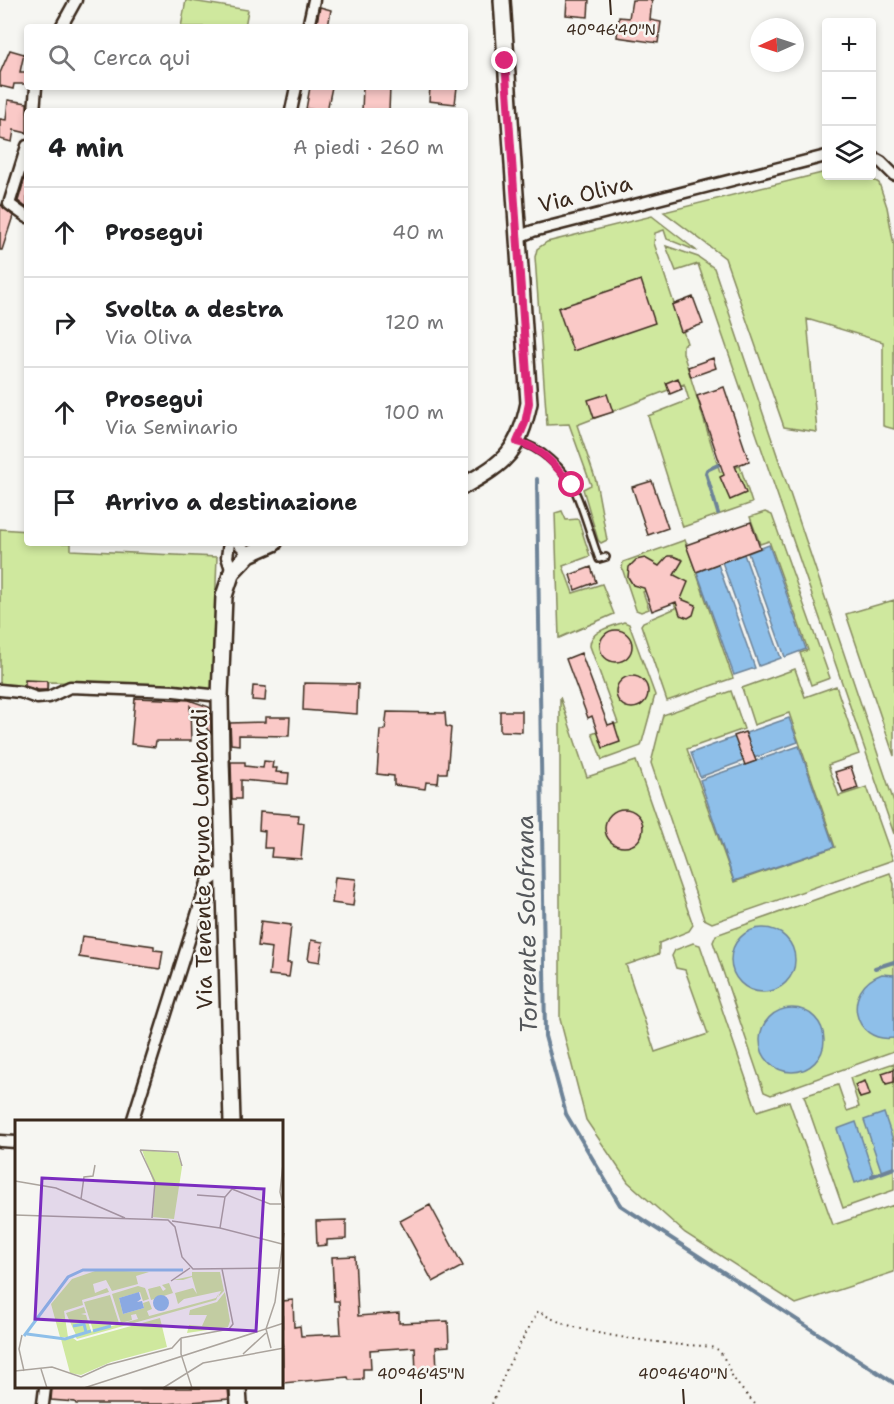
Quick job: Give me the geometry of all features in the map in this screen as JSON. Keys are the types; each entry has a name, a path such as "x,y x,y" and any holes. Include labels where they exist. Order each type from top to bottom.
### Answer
{"main road":[{"path":"502,0 518,237"},
{"name":"Via Oliva","path":"468,483 505,459 517,442 525,423 529,403 518,237"},
{"path":"232,572 243,549 258,546"},
{"name":"Via Tenente Bruno Lombardi","path":"232,572 224,596 220,696 232,1120"},
{"path":"238,1389 239,1404"}],"street":[{"path":"63,24 76,0"},
{"path":"309,24 314,0"},
{"path":"34,108 36,90"},
{"path":"292,108 295,90"},
{"path":"24,154 5,202 24,215"},
{"name":"Via Oliva","path":"518,237 533,231 822,157"},
{"path":"876,159 894,175"},
{"path":"229,546 227,557 232,572"},
{"path":"0,690 20,692 37,698 49,697 70,687 174,691 220,696"},
{"path":"133,1120 207,883 224,870"},
{"path":"0,1141 15,1142"},
{"path":"43,1404 45,1389"}],"lane":[{"path":"517,442 530,445 550,459 572,485 599,559 606,557"}],"path":[{"path":"492,1404 508,1366 538,1311 573,1326 600,1332 718,1350 734,1379 755,1404"}],"green space":[{"path":"186,0 248,10 246,24 182,24"},
{"path":"822,173 822,180 874,180 879,183 887,207 894,245 894,429 883,426 883,342 807,319 817,432 784,427 725,258 664,212"},
{"path":"652,216 697,251 667,239 664,230 655,233 654,243 687,343 683,345 683,353 720,472 740,466 752,503 683,527 648,416 689,400 684,384 577,425 596,481 607,540 601,543 598,540 583,489 591,485 569,424 547,425 535,257 537,249 547,242"},
{"path":"666,246 698,257 714,268 894,802 894,834 698,264 676,271"},
{"path":"562,511 566,520 578,519 590,556 563,566 573,593 602,584 614,614 559,638 555,513"},
{"path":"765,512 772,515 830,678 811,685 800,653 808,650 769,541 760,544 750,517"},
{"path":"0,529 24,531 24,546 71,546 71,550 217,557 212,689 48,682 47,693 25,692 24,686 0,687"},
{"path":"685,540 733,678 667,701 641,625 643,622 676,608 666,583 643,592 649,609 641,612 636,610 622,568 623,562"},
{"path":"894,600 894,756 846,614"},
{"path":"624,622 629,624 655,695 641,746 602,760 592,733 618,723 590,646 593,636 597,633"},
{"path":"795,669 805,697 836,686 859,754 828,765 839,796 867,787 893,860 712,923 704,919 651,763 663,715 731,691 744,729 687,749 734,882 835,847 789,713 754,725 742,688"},
{"path":"560,697 587,777 636,761 693,925 689,931 659,943 659,954 626,965 655,1052 708,1034 685,970 676,968 672,956 675,950 693,943 700,945 757,1111 789,1101 833,1225 894,1205 894,1272 796,1304 685,1233 628,1182 586,1120 560,1019"},
{"path":"890,873 894,884 894,1051 771,1095 764,1092 713,942 716,935"},
{"path":"894,1063 894,1190 843,1208 804,1096 838,1085 847,1111 859,1107 850,1078"}],"water":[{"path":"769,545 806,649 785,657 748,553"},
{"path":"744,554 781,658 759,666 722,562"},
{"path":"718,564 755,668 734,675 697,572"},
{"path":"789,718 798,742 754,758 746,733"},
{"path":"735,737 743,761 700,777 691,753"},
{"path":"799,746 834,847 734,881 700,780"},
{"path":"763,928 775,930 786,937 793,948 795,960 793,972 786,983 775,990 763,992 751,990 740,983 733,972 731,960 733,948 740,937 751,930"},
{"path":"882,974 894,975 894,1038 880,1038 869,1033 861,1024 857,1014 857,1002 861,991 869,981"},
{"path":"792,1008 804,1010 815,1017 822,1028 824,1040 822,1052 815,1063 804,1070 792,1072 780,1070 769,1063 762,1052 760,1040 762,1028 769,1017 780,1010"},
{"path":"884,1113 894,1143 894,1169 882,1173 864,1120"},
{"path":"856,1122 874,1176 855,1183 837,1129"}],"building":[{"path":"567,0 589,0 588,17 566,15"},
{"path":"632,0 652,0 650,20 661,22 658,43 617,37 619,17 629,18"},
{"path":"320,7 331,10 329,24 317,24"},
{"path":"10,50 24,54 20,72 24,72 24,84 14,84 13,89 0,86 0,73"},
{"path":"309,90 331,90 328,108 306,108"},
{"path":"363,90 390,90 389,108 362,108"},
{"path":"430,90 457,90 455,104 429,101"},
{"path":"8,100 27,103 27,108 24,108 24,132 14,130 12,142 0,139 0,119 6,120"},
{"path":"24,181 24,206 18,201"},
{"path":"0,204 13,216 2,250 0,250"},
{"path":"641,280 655,323 573,351 558,308"},
{"path":"693,297 703,324 681,332 672,305"},
{"path":"713,358 716,368 691,377 688,367"},
{"path":"678,378 682,389 670,394 666,383"},
{"path":"724,387 749,461 735,466 746,493 730,500 720,477 724,475 697,396"},
{"path":"607,394 613,412 594,418 588,400"},
{"path":"652,481 668,528 648,535 632,487"},
{"path":"751,522 760,548 696,572 686,545"},
{"path":"668,556 683,560 674,575 688,582 681,599 696,605 693,615 688,618 680,615 676,602 652,611 644,588 633,585 628,577 629,567 636,560 645,558 659,566"},
{"path":"591,567 596,582 575,590 570,575"},
{"path":"616,630 627,635 632,646 627,657 616,662 605,657 600,646 605,635"},
{"path":"581,653 608,725 614,723 620,742 603,748 592,716 588,718 566,659"},
{"path":"632,676 643,681 648,692 643,703 632,708 621,703 616,692 621,681"},
{"path":"25,680 47,681 47,690 25,686"},
{"path":"304,683 358,684 357,714 303,710"},
{"path":"253,686 266,687 265,701 252,700"},
{"path":"135,698 189,700 209,707 211,734 190,706 191,741 156,741 155,747 131,744"},
{"path":"500,711 522,711 522,732 500,731"},
{"path":"387,712 445,713 446,726 451,728 447,773 439,773 438,783 426,782 425,789 394,785 394,776 377,774 380,730 385,730"},
{"path":"265,717 290,717 289,736 239,735 239,745 231,744 230,723 265,722"},
{"path":"745,732 756,761 745,765 734,736"},
{"path":"264,761 273,762 272,768 277,768 276,772 289,773 288,784 241,780 241,799 232,799 231,762 245,762 245,766 263,768"},
{"path":"851,767 858,788 843,793 835,772"},
{"path":"624,809 637,815 643,828 637,841 624,847 611,841 605,828 611,815"},
{"path":"260,812 299,815 298,822 304,823 301,859 271,857 272,848 264,848 265,831 259,830"},
{"path":"335,877 356,879 353,906 332,903"},
{"path":"261,921 291,925 287,963 291,963 289,977 269,975 272,948 258,946"},
{"path":"82,936 154,946 154,950 163,951 160,969 79,957"},
{"path":"311,940 323,942 320,962 308,960"},
{"path":"894,1069 894,1082 886,1084 882,1073"},
{"path":"865,1081 870,1095 860,1098 855,1085"},
{"path":"430,1205 463,1266 433,1282 400,1221"},
{"path":"346,1220 346,1239 327,1240 327,1245 317,1246 316,1221"},
{"path":"355,1256 358,1316 399,1313 399,1323 448,1321 449,1346 436,1347 437,1373 416,1374 415,1347 370,1350 371,1369 363,1369 363,1379 349,1380 348,1377 284,1383 284,1301 293,1300 294,1327 300,1326 301,1336 341,1334 339,1301 334,1301 332,1257"},
{"path":"52,1389 228,1389 229,1399 165,1404 76,1404 75,1402 51,1400"}],"waterway":[{"path":"718,513 706,473 707,470 720,464"},
{"name":"Torrente Solofrana","path":"537,479 545,1036 566,1114 620,1205 894,1383"},
{"path":"875,968 894,962"},
{"path":"872,1176 894,1168"}],"route":[{"path":"505,61 529,403 525,423 517,442 530,445 550,459 572,485"}]}
